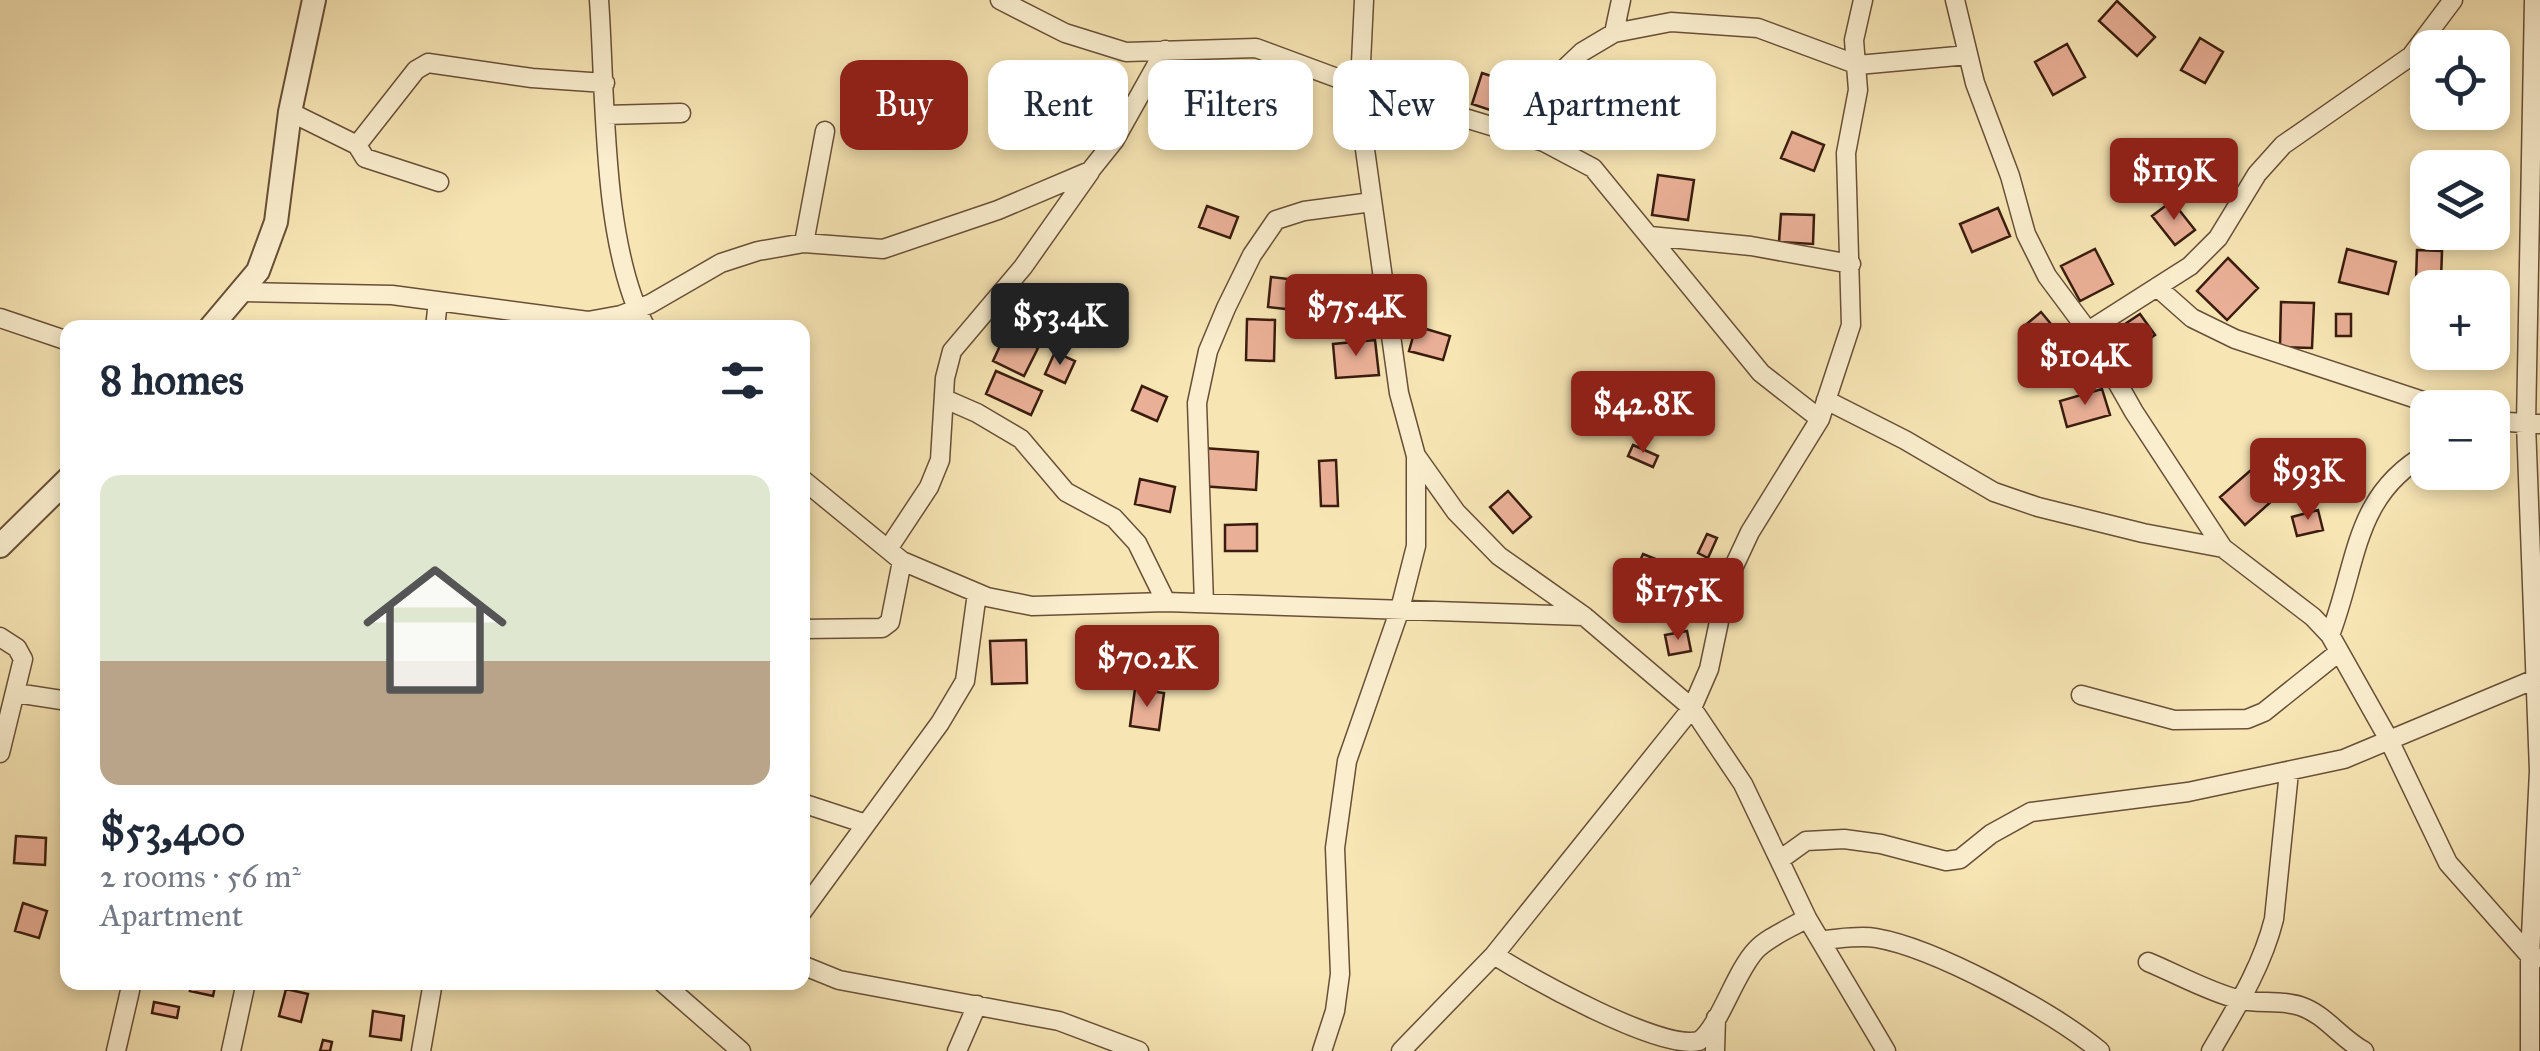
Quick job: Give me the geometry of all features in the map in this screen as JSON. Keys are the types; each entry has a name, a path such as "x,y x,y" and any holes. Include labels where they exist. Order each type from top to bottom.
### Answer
{"street":[{"path":"217,320 258,271 276,222 290,112 314,0"},
{"path":"599,0 618,245 642,320"},
{"path":"1000,0 1017,12 1126,52 1256,48 1333,76"},
{"path":"1361,60 1364,0"},
{"path":"1614,33 1621,0"},
{"path":"1401,1051 1494,956 1692,708 1709,669 1728,579 1750,532 1820,419 1851,324 1846,153 1858,90 1854,40 1862,0"},
{"path":"1955,0 1968,55 2026,234 2047,276 2088,331 2134,412 2224,548 2313,617 2334,644 2388,738 2448,863 2535,957"},
{"path":"2088,331 2190,266 2218,238 2256,174 2283,145 2411,56 2454,0"},
{"path":"2530,1051 2539,771 2533,424 2534,0"},
{"path":"1574,60 1614,33 1671,22 1758,28 1858,66 1968,55"},
{"path":"810,629 882,628 890,622 895,555 940,460 945,378 952,351 1023,267 1114,140 1165,50"},
{"path":"357,145 416,70 428,63 605,84"},
{"path":"290,112 357,145 365,158 440,182"},
{"path":"605,116 681,113"},
{"path":"804,242 824,131"},
{"path":"1322,1051 1335,1011 1340,974 1335,848 1338,807 1347,761 1400,609 1416,546 1416,456 1399,393 1365,150"},
{"path":"1559,150 1594,168 1761,373 1820,419"},
{"path":"592,320 636,310 686,286 721,263 758,251 804,242 882,249 998,210 1090,172"},
{"path":"1204,603 1197,402 1208,351 1226,308 1252,255 1276,220 1304,211 1372,202"},
{"path":"1650,236 1751,246 1851,264"},
{"path":"2157,287 2192,318 2235,339 2410,397"},
{"path":"242,292 392,294 580,320"},
{"path":"436,320 438,301"},
{"path":"0,318 60,338"},
{"path":"945,399 977,412 1021,439 1066,492 1114,518 1138,543 1166,602"},
{"path":"1826,400 1994,492 2038,507 2224,548"},
{"path":"1416,456 1456,512 1499,556 1584,616 1692,708 1743,784 1807,918 1886,1051"},
{"path":"2081,695 2174,720 2246,719 2264,712 2334,644 2358,541 2375,498 2410,463"},
{"path":"810,486 895,555 977,593 1032,606 1166,602 1584,616"},
{"path":"0,546 60,487"},
{"path":"810,901 940,723 964,681 977,593"},
{"path":"0,637 23,656 0,753"},
{"path":"1780,859 1806,841 1844,838 1946,862 1960,859 1990,834 2031,812 2188,792 2344,759 2538,678"},
{"path":"16,693 60,700"},
{"path":"2211,1051 2259,967 2274,919 2289,772"},
{"path":"810,806 866,824"},
{"path":"1494,956 1595,1016 1679,1047 1701,1040 1734,980 1758,948 1807,918"},
{"path":"1821,940 1872,937 1920,949 2043,1014 2100,1051"},
{"path":"2148,962 2240,1000 2300,1006 2319,1014 2335,1032 2364,1051"},
{"path":"810,967 839,980 1059,1020 1139,1051"},
{"path":"116,1051 130,990"},
{"path":"231,1051 244,990"},
{"path":"421,1051 432,990"},
{"path":"671,990 741,1051"},
{"path":"957,1051 976,1005"},
{"path":"1714,1051 1716,1018"}],"building":[{"path":"2117,1 2155,37 2137,56 2099,21"},
{"path":"2200,38 2223,52 2205,83 2181,70"},
{"path":"2067,44 2085,77 2053,95 2035,62"},
{"path":"1482,73 1489,75 1489,110 1472,104"},
{"path":"1792,132 1824,145 1814,171 1781,158"},
{"path":"1658,175 1694,180 1688,220 1652,215"},
{"path":"2172,201 2195,230 2175,245 2152,216"},
{"path":"1207,206 1238,217 1230,238 1199,227"},
{"path":"1998,208 2010,236 1972,252 1960,224"},
{"path":"1781,214 1814,215 1813,244 1779,242"},
{"path":"2095,249 2113,284 2080,301 2061,266"},
{"path":"2347,249 2396,262 2388,294 2339,282"},
{"path":"2417,250 2442,251 2441,270 2416,270"},
{"path":"2228,258 2258,288 2227,320 2197,291"},
{"path":"1271,277 1306,281 1304,311 1268,307"},
{"path":"1373,279 1375,293 1360,295 1358,281"},
{"path":"2281,302 2314,303 2312,348 2280,347"},
{"path":"1347,305 1349,333 1329,333 1328,306"},
{"path":"2041,312 2066,342 2047,358 2022,328"},
{"path":"2140,314 2155,335 2131,352 2116,330"},
{"path":"2336,314 2351,314 2351,336 2336,336"},
{"path":"1247,319 1275,320 1274,361 1246,360"},
{"path":"1416,326 1450,336 1443,360 1409,351"},
{"path":"1006,333 1038,348 1024,376 993,361"},
{"path":"1375,340 1379,375 1336,378 1333,344"},
{"path":"1055,352 1075,361 1065,383 1045,374"},
{"path":"996,371 1042,391 1031,415 986,394"},
{"path":"1142,386 1167,397 1157,421 1132,410"},
{"path":"2102,389 2110,415 2067,427 2060,401"},
{"path":"1633,445 1658,456 1653,467 1628,456"},
{"path":"1203,448 1258,452 1256,490 1201,486"},
{"path":"1336,460 1338,506 1321,506 1319,461"},
{"path":"2259,463 2283,491 2245,525 2220,497"},
{"path":"1140,479 1175,487 1170,512 1135,504"},
{"path":"1508,491 1531,517 1513,533 1490,507"},
{"path":"2318,510 2323,530 2297,536 2292,517"},
{"path":"1257,524 1257,551 1225,551 1225,525"},
{"path":"1707,534 1717,538 1708,558 1698,553"},
{"path":"1643,554 1663,562 1659,571 1639,563"},
{"path":"1678,573 1701,582 1692,605 1669,596"},
{"path":"1687,631 1691,651 1669,655 1665,635"},
{"path":"1026,640 1027,683 992,684 990,641"},
{"path":"1135,689 1164,693 1159,730 1130,726"},
{"path":"16,836 46,838 45,865 14,863"},
{"path":"23,903 47,911 39,938 15,931"},
{"path":"190,990 214,990 213,996"},
{"path":"286,990 308,994 301,1022 279,1016"},
{"path":"154,1002 179,1007 177,1018 152,1013"},
{"path":"373,1011 404,1016 401,1040 370,1036"},
{"path":"323,1040 332,1042 330,1051 320,1051"}]}
